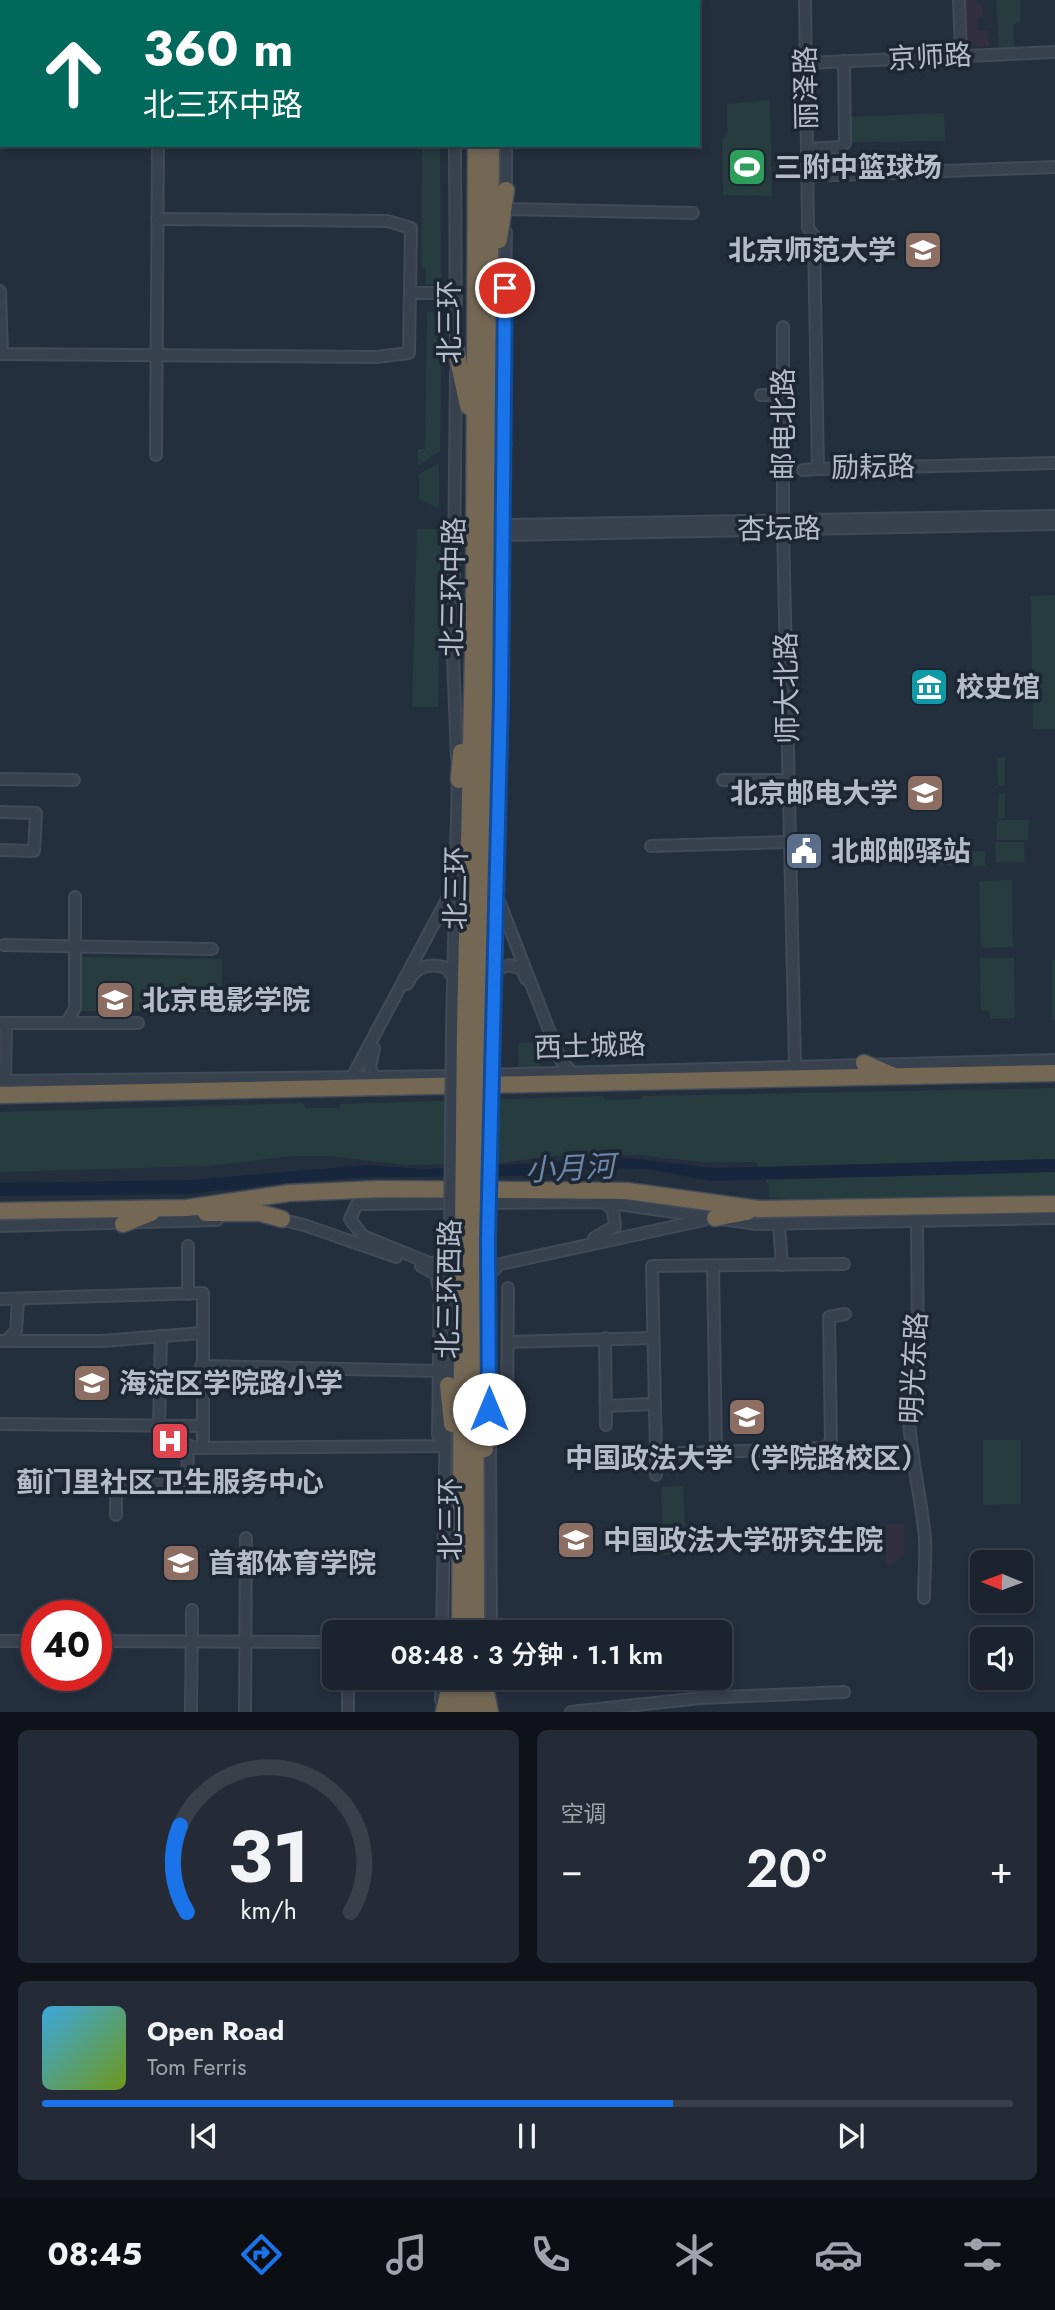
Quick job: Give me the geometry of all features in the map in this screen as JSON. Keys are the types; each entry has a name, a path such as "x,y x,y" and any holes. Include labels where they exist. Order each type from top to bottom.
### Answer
{"highway":[{"name":"北三环","path":"461,1620 468,1521 476,147"},
{"name":"北三环","path":"472,1030 487,662 491,147"},
{"path":"491,301 506,190"},
{"path":"456,351 474,432"},
{"path":"491,390 503,445"},
{"path":"459,780 474,607"},
{"path":"487,662 497,774"},
{"path":"864,1063 897,1078"},
{"path":"719,1069 751,1080"},
{"name":"西土城路","path":"2,1086 232,1090 399,1087 542,1079 751,1080 1055,1073"},
{"path":"232,1090 268,1076"},
{"path":"374,1078 399,1087"},
{"path":"335,1087 351,1079"},
{"path":"357,1204 380,1189"},
{"path":"2,1215 187,1208 289,1193 380,1189 591,1189 627,1191 758,1217"},
{"path":"591,1189 604,1202"},
{"path":"715,1218 1055,1204"},
{"path":"187,1208 207,1213 260,1213 282,1219"},
{"path":"124,1224 162,1209"},
{"path":"448,1385 468,1521"},
{"path":"468,1521 490,1416"},
{"name":"北三环","path":"468,1521 475,1620"},
{"path":"442,1712 448,1690"},
{"path":"460,1690 460,1712"},
{"path":"475,1690 475,1712"},
{"path":"485,1690 490,1712"}],"street":[{"name":"丽泽路","path":"805,0 808,176"},
{"path":"959,0 961,56"},
{"name":"京师路","path":"806,63 1055,52"},
{"path":"807,149 841,146 845,143 844,61"},
{"path":"156,455 158,147"},
{"name":"北三环中路","path":"455,147 453,657 459,780 453,978 472,1030"},
{"name":"北三环中路","path":"472,1030 492,971 502,530 506,147"},
{"path":"808,176 1055,167"},
{"name":"励耘路","path":"808,176 808,228 814,236 818,469 1055,463"},
{"path":"506,209 693,213"},
{"path":"0,291 2,354 406,355 410,350 411,228 408,225 387,221 157,219"},
{"path":"411,293 456,293"},
{"name":"邮电北路","path":"783,327 783,526"},
{"path":"761,395 783,395"},
{"path":"803,470 818,469"},
{"name":"杏坛路","path":"783,526 1055,516"},
{"name":"杏坛路","path":"502,530 1055,524"},
{"name":"师大北路","path":"783,526 794,1065"},
{"path":"0,779 74,780"},
{"path":"723,780 789,780"},
{"path":"0,812 36,813 34,850 0,850"},
{"path":"651,846 790,842"},
{"path":"351,1079 455,886"},
{"path":"494,888 561,1061 572,1072"},
{"path":"67,1023 75,1008 75,897"},
{"path":"4,945 212,950"},
{"path":"374,1078 370,1073 372,1053 411,976 422,966 433,964 447,968 453,978"},
{"path":"492,971 509,964 522,970 553,1048 555,1065 542,1079"},
{"path":"2,1086 3,1023 138,1023"},
{"name":"北三环西路","path":"442,1620 449,1295 469,1239 472,1030"},
{"name":"西土城路","path":"2,1086 268,1076 542,1079 572,1072 1055,1060"},
{"path":"469,1239 432,1264 363,1236 349,1219 357,1204 604,1202 715,1218"},
{"path":"488,1254 503,1259 599,1237 615,1226 613,1210 604,1202"},
{"path":"2,1215 124,1224 282,1219 434,1271 441,1278 449,1295"},
{"path":"657,1228 758,1217 779,1224 1055,1218"},
{"path":"489,1275 500,1264 657,1228 715,1218"},
{"name":"明光东路","path":"917,1222 918,1358 911,1370 909,1398 911,1437 925,1538 923,1598"},
{"path":"779,1224 782,1265"},
{"name":"北三环西路","path":"469,1239 488,1254 491,1620"},
{"path":"188,1246 188,1294"},
{"path":"656,1475 652,1266 844,1264"},
{"path":"713,1266 716,1450"},
{"path":"176,1426 176,1441 196,1448 203,1445 444,1446 438,1435 440,1291 437,1281"},
{"path":"490,1416 508,1407 508,1288"},
{"path":"0,1299 203,1293 203,1445"},
{"path":"3,1341 16,1331 18,1300"},
{"path":"656,1454 824,1448 831,1442 829,1317 845,1314"},
{"path":"3,1341 102,1341 201,1333"},
{"path":"159,1426 160,1336"},
{"path":"605,1338 606,1425"},
{"path":"508,1342 652,1338"},
{"path":"201,1366 438,1371"},
{"path":"606,1406 653,1404"},
{"path":"0,1424 204,1426"},
{"path":"116,1515 116,1489 124,1484 187,1485 188,1445"},
{"path":"245,1712 246,1538"},
{"path":"191,1610 191,1712"},
{"path":"0,1641 21,1641"},
{"path":"112,1642 322,1642"},
{"path":"348,1690 348,1712"},
{"path":"442,1690 442,1712"},
{"path":"490,1712 491,1690"},
{"path":"571,1712 701,1698 844,1692"}],"shaded area":[{"path":"964,0 976,0 977,4 982,4 983,17 977,17 978,31 988,31 989,46 966,47"},
{"path":"886,1524 904,1524 904,1553 893,1564 886,1564"}],"green space":[{"path":"996,0 1021,0 1020,22 1013,25 1014,49 999,50"},
{"name":"三附中篮球场","path":"770,100 772,196 723,195 722,139 727,134 727,104"},
{"path":"944,113 945,141 848,142 849,117"},
{"path":"422,147 440,147 441,284 426,284 426,268 421,268"},
{"path":"427,312 442,313 440,451 418,466 418,449 425,449"},
{"path":"439,463 439,509 419,499 419,474"},
{"path":"417,529 441,529 438,707 412,707"},
{"path":"1055,595 1055,729 1033,729 1031,596"},
{"path":"1005,757 1005,785 998,785 997,759"},
{"path":"999,793 1005,793 1005,818 997,819"},
{"path":"997,820 1029,820 1028,840 997,840"},
{"path":"995,842 1024,842 1025,862 996,863"},
{"path":"985,851 985,866 935,865 935,852"},
{"path":"1012,880 1013,947 981,948 979,881"},
{"path":"81,957 222,959 222,1012 81,1011"},
{"path":"980,958 1014,958 1015,1018 990,1019 989,1011 981,1011"},
{"path":"1052,960 1055,960 1055,1020 1052,1020"},
{"path":"533,1042 541,1061 538,1069 519,1069 518,1043"},
{"path":"1055,1088 1055,1195 786,1199 769,1197 768,1185 756,1162 701,1162 638,1155 548,1156 503,1163 407,1165 328,1156 291,1156 209,1166 0,1172 0,1112 302,1103 306,1108 338,1108 341,1104 603,1096 606,1100 640,1099 643,1096"},
{"path":"983,1440 1021,1440 1021,1504 983,1505"},
{"path":"683,1486 686,1554 664,1555 661,1487"}],"water":[{"name":"小月河","path":"631,1158 713,1168 1055,1159 1055,1172 710,1181 648,1169 601,1168 530,1176 375,1177 294,1182 190,1194 0,1196 0,1183 190,1180 368,1165 426,1169"}],"place":[{"name":"三附中篮球场","path":"747,167"},
{"name":"北京师范大学","path":"923,250"},
{"name":"校史馆","path":"929,687"},
{"name":"北京邮电大学","path":"925,793"},
{"name":"北邮邮驿站","path":"804,851"},
{"name":"北京电影学院","path":"115,1000"},
{"name":"海淀区学院路小学","path":"92,1383"},
{"name":"中国政法大学（学院路校区）","path":"747,1417"},
{"name":"蓟门里社区卫生服务中心","path":"170,1441"},
{"name":"中国政法大学研究生院","path":"576,1540"},
{"name":"首都体育学院","path":"181,1563"}],"route":[{"path":"489,1409 488,1239 494,888 501,699 505,288"}]}
